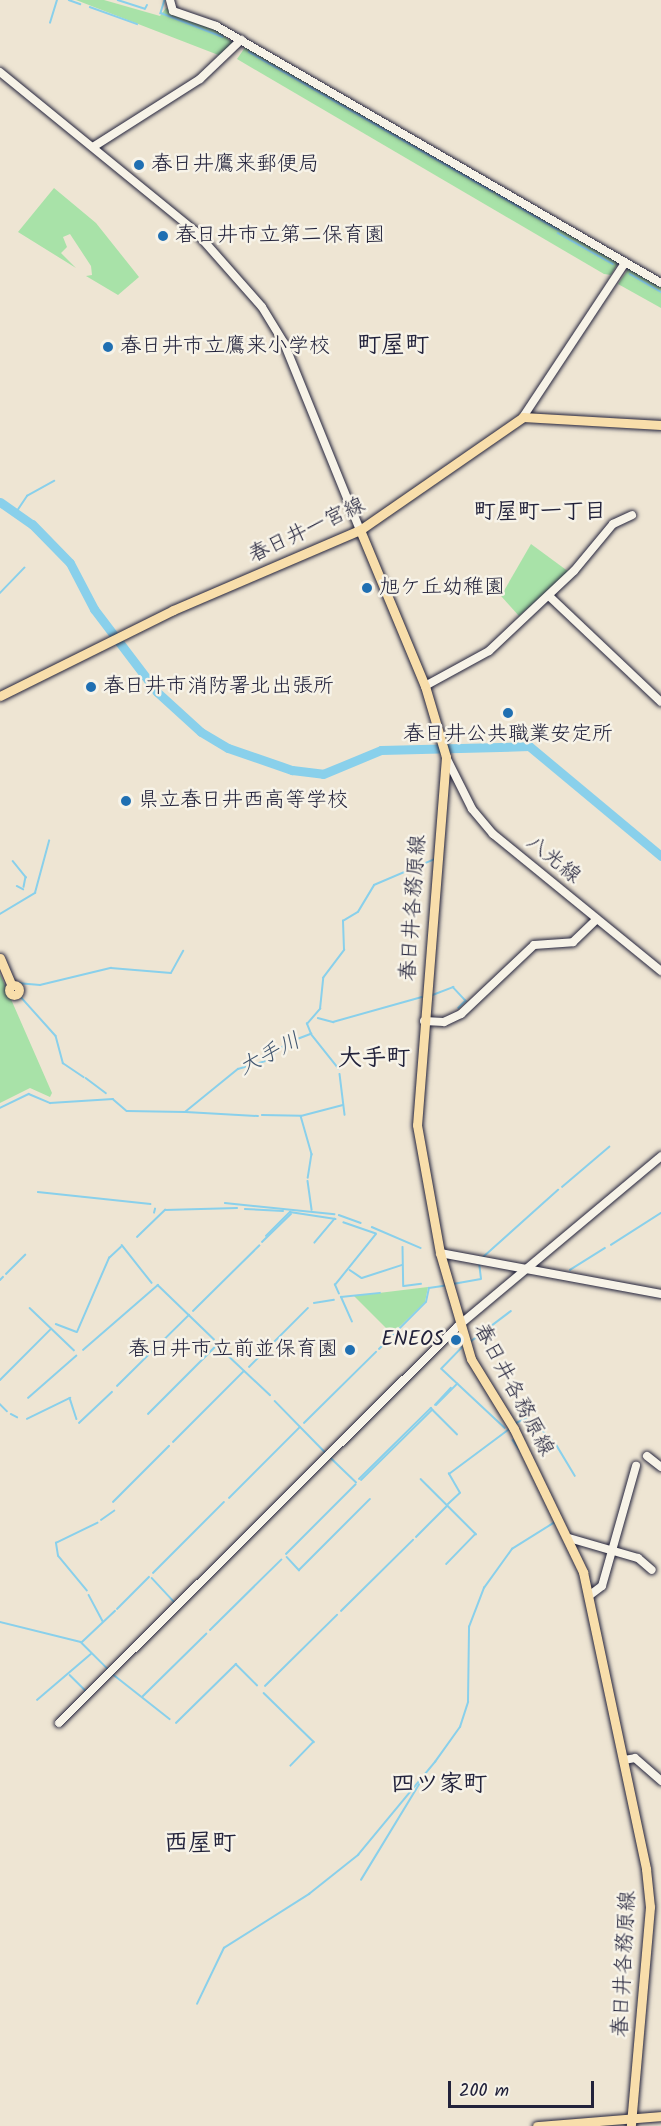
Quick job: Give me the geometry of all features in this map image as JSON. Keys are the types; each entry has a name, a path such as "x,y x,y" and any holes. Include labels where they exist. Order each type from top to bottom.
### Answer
{"main road":[{"name":"春日井一宮線","path":"0,696 118,636 360,530 523,417"},
{"path":"523,417 661,425"},
{"name":"春日井各務原線","path":"360,530 425,686 444,743 446,757 436,859 417,1136 440,1254 458,1326 569,1538 590,1595 624,1760 650,1907 631,2126"},
{"path":"0,958 11,984"},
{"path":"537,2126 632,2115 661,2116"}],"street":[{"path":"170,0 173,11 241,40 661,283"},
{"path":"93,147 200,79 241,40"},
{"path":"0,72 195,231 267,314 360,530"},
{"path":"523,417 625,263"},
{"path":"425,686 489,651 549,596 613,524 632,515"},
{"path":"549,596 661,702"},
{"name":"八光線","path":"446,757 472,809 493,834 661,971"},
{"path":"424,1021 444,1022 461,1014 538,942 573,942 597,919"},
{"path":"59,1723 458,1326 661,1156"},
{"path":"440,1254 661,1294"},
{"path":"648,1456 661,1467"},
{"path":"590,1595 602,1586 636,1466"},
{"path":"569,1538 638,1558 652,1570"},
{"path":"624,1760 635,1758 661,1781"}],"green space":[{"path":"76,0 104,0 160,16 166,8 214,28 233,43 221,56"},
{"path":"246,46 616,261 618,263 611,275 604,274 237,59"},
{"path":"54,188 96,223 139,277 118,295 86,276 92,275 91,266 70,234 63,237 67,247 61,253 76,268 18,232"},
{"path":"629,268 661,287 661,308 618,284"},
{"path":"531,544 569,572 519,616 501,596"},
{"path":"0,974 52,1093 50,1097 30,1088 0,1103"},
{"path":"428,1287 425,1302 392,1334 354,1296"}],"waterway":[{"path":"50,23 57,0"},
{"path":"69,0 80,4"},
{"path":"118,0 145,9 147,5"},
{"path":"165,0 161,13 223,37"},
{"path":"90,7 137,24"},
{"path":"249,52 493,192"},
{"path":"497,194 558,230"},
{"path":"558,233 613,264"},
{"path":"630,274 661,292"},
{"path":"17,511 27,496 54,481"},
{"path":"0,502 32,524 70,563 94,609 157,692 201,732 228,748 292,770 323,774 381,750 529,746 661,856"},
{"path":"0,593 24,568"},
{"path":"0,914 35,893 49,841"},
{"name":"大手川","path":"0,1108 29,1094 50,1103 113,1099 127,1111 185,1112 238,1069 266,1061 287,1043 311,1034 307,1024 320,1009 323,978 344,950 343,921 358,912 374,885 435,859"},
{"path":"13,861 26,877 24,887"},
{"path":"17,886 23,889"},
{"path":"17,983 40,985 111,968 171,973 183,951"},
{"path":"18,983 21,997 56,1036 63,1063 84,1077"},
{"path":"430,996 453,987 466,1001 459,1008"},
{"path":"318,1018 333,1022 422,997"},
{"path":"312,1035 339,1069"},
{"path":"340,1074 345,1115"},
{"path":"86,1078 106,1093"},
{"path":"262,1115 301,1116 343,1105"},
{"path":"186,1112 258,1116"},
{"path":"301,1116 312,1154 308,1178"},
{"path":"562,1187 609,1147"},
{"path":"308,1181 312,1210"},
{"path":"482,1258 558,1190"},
{"path":"38,1192 150,1204"},
{"path":"225,1203 334,1214"},
{"path":"137,1237 165,1210 237,1208"},
{"path":"154,1213 155,1209"},
{"path":"245,1209 283,1211"},
{"path":"266,1236 290,1212 335,1219 315,1243"},
{"path":"611,1245 661,1213"},
{"path":"262,1242 291,1214"},
{"path":"339,1215 361,1223"},
{"path":"339,1294 335,1285 376,1234 344,1223"},
{"path":"372,1227 421,1248"},
{"path":"122,1245 152,1283"},
{"path":"193,1311 259,1246"},
{"path":"56,1324 77,1332 109,1258 121,1247"},
{"path":"403,1247 404,1286 421,1284"},
{"path":"570,1270 605,1248"},
{"path":"6,1274 25,1255"},
{"path":"453,1284 481,1279 479,1263"},
{"path":"350,1270 362,1278 402,1265"},
{"path":"0,1280 3,1277"},
{"path":"83,1350 158,1285 214,1339"},
{"path":"379,1349 426,1302 429,1288 444,1286"},
{"path":"352,1322 341,1297 380,1293"},
{"path":"314,1303 334,1300"},
{"path":"30,1308 74,1350"},
{"path":"249,1367 308,1308"},
{"path":"470,1342 511,1311"},
{"path":"117,1386 189,1315"},
{"path":"0,1380 51,1329"},
{"path":"148,1414 217,1345 270,1395"},
{"path":"462,1348 442,1369 505,1428"},
{"path":"304,1423 376,1352"},
{"path":"28,1398 76,1356"},
{"path":"173,1442 244,1371"},
{"path":"436,1405 457,1384"},
{"path":"435,1405 451,1388"},
{"path":"79,1423 112,1392"},
{"path":"27,1419 70,1398 77,1419"},
{"path":"275,1401 325,1452"},
{"path":"0,1404 7,1411"},
{"path":"359,1479 431,1408 457,1434"},
{"path":"361,1480 432,1410"},
{"path":"11,1414 17,1417"},
{"path":"516,1423 529,1417 556,1444 575,1476"},
{"path":"229,1498 300,1427"},
{"path":"448,1504 460,1493 449,1474 508,1430"},
{"path":"513,1440 519,1449"},
{"path":"113,1502 169,1446"},
{"path":"331,1458 356,1482"},
{"path":"421,1479 476,1534 447,1564"},
{"path":"286,1554 355,1485"},
{"path":"287,1557 299,1570 370,1499"},
{"path":"153,1573 224,1502"},
{"path":"416,1537 447,1506"},
{"path":"101,1520 114,1511"},
{"path":"197,2004 224,1948 309,1894 358,1855 435,1762 460,1727 468,1702 469,1627 484,1588 512,1549 555,1522"},
{"path":"87,1591 58,1556 56,1543 97,1523"},
{"path":"341,1611 413,1540"},
{"path":"210,1630 281,1560"},
{"path":"117,1609 149,1577"},
{"path":"152,1578 175,1603"},
{"path":"89,1595 103,1621"},
{"path":"82,1642 115,1611"},
{"path":"265,1686 337,1615"},
{"path":"0,1622 81,1642 108,1669"},
{"path":"142,1697 206,1634"},
{"path":"37,1700 91,1654"},
{"path":"176,1723 236,1664 257,1685"},
{"path":"70,1675 86,1691"},
{"path":"114,1675 170,1719"},
{"path":"264,1693 314,1742 291,1766"},
{"path":"361,1880 423,1778"}],"place":[{"name":"春日井鷹来郵便局","path":"139,165"},
{"name":"春日井市立第二保育園","path":"163,236"},
{"name":"春日井市立鷹来小学校","path":"108,347"},
{"name":"旭ケ丘幼稚園","path":"367,588"},
{"name":"春日井市消防署北出張所","path":"91,687"},
{"name":"春日井公共職業安定所","path":"508,713"},
{"name":"県立春日井西高等学校","path":"126,801"},
{"name":"ENEOS","path":"456,1340"},
{"name":"春日井市立前並保育園","path":"350,1350"}],"district":[{"name":"町屋町","path":"393,346"},
{"name":"町屋町一丁目","path":"540,513"},
{"name":"大手町","path":"374,1059"},
{"name":"四ツ家町","path":"439,1785"},
{"name":"西屋町","path":"200,1844"}]}
